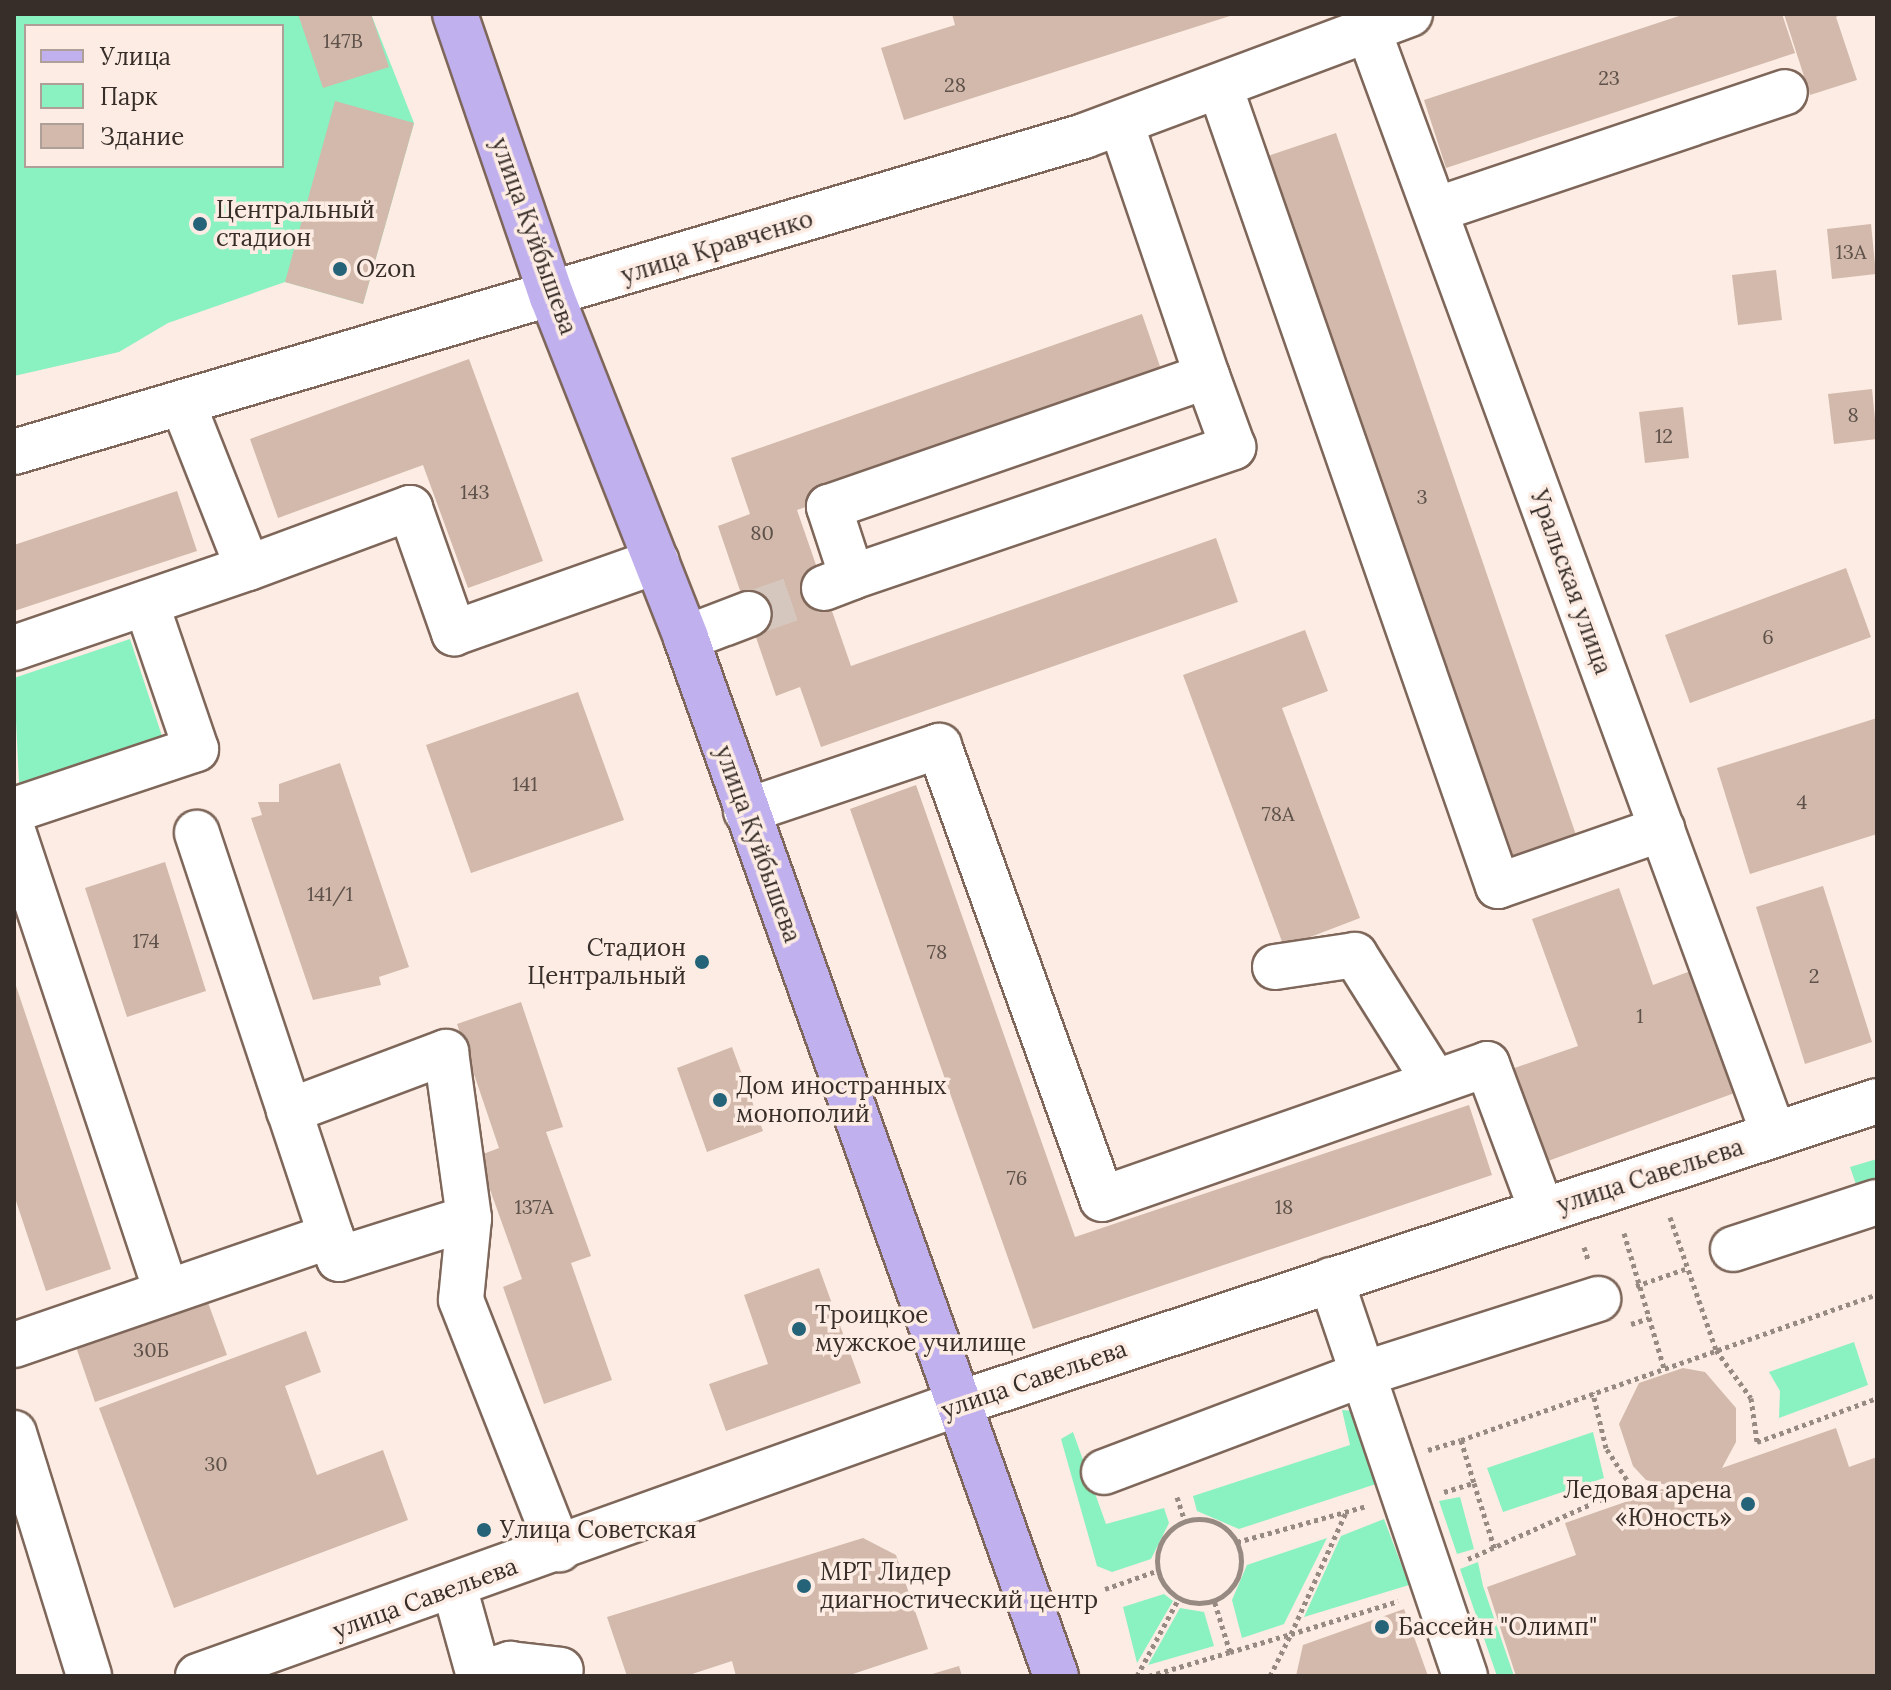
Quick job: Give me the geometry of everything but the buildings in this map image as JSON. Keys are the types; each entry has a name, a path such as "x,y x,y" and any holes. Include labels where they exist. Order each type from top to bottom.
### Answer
{"main road":[{"name":"улица Куйбышева","path":"455,14 552,297 686,638 1056,1676"}],"street":[{"name":"улица Кравченко","path":"14,452 552,297 1121,124 1410,14"},
{"name":"Уральская улица","path":"1368,29 1774,1135"},
{"path":"1220,87 1498,886 1662,829"},
{"path":"1435,210 1785,92"},
{"path":"1121,124 1233,447 838,582 829,507 1207,376"},
{"path":"183,404 248,568"},
{"path":"14,648 248,568 410,508 454,633 657,561"},
{"path":"14,810 196,749 146,603"},
{"path":"686,638 749,614"},
{"path":"746,811 939,746 1102,1199 1487,1064 1542,1211"},
{"path":"197,833 339,1259 469,1218"},
{"path":"14,834 166,1290"},
{"path":"1275,967 1355,955 1435,1082"},
{"path":"289,1111 446,1052 469,1218 461,1300 559,1549"},
{"name":"улица Савельева","path":"198,1676 455,1590 960,1403 1877,1101"},
{"path":"1733,1249 1877,1202"},
{"path":"14,1345 166,1290 331,1236"},
{"path":"1331,1280 1465,1676"},
{"path":"1104,1472 1363,1374 1598,1299"},
{"path":"14,1433 89,1676"},
{"path":"455,1590 479,1675 510,1664 561,1670"}],"path":[{"path":"1670,1217 1716,1350 1751,1398 1757,1442 1877,1398"},
{"path":"1624,1233 1664,1368"},
{"path":"1424,1451 1877,1296"},
{"path":"1455,1563 1495,1551 1631,1486 1606,1448 1593,1393"},
{"path":"1461,1440 1495,1551"},
{"path":"1435,1495 1474,1483"},
{"path":"1177,1497 1185,1521"},
{"path":"1237,1542 1373,1504"},
{"path":"1270,1676 1346,1512"},
{"path":"1185,1521 1219,1523 1237,1542 1237,1580 1214,1600 1179,1598 1159,1570 1166,1535 1185,1521"},
{"path":"1105,1589 1159,1570"},
{"path":"1137,1676 1179,1598"},
{"path":"1214,1600 1230,1652"},
{"path":"1149,1676 1171,1673 1404,1600"}],"green space":[{"name":"Центральный стадион","path":"14,14 371,14 414,123 363,304 285,282 168,323 119,352 14,376"},
{"path":"130,639 162,736 19,783 14,678"},
{"path":"1877,1159 1877,1186 1860,1196 1850,1167"},
{"path":"1854,1342 1868,1385 1779,1418 1780,1391 1769,1372"},
{"path":"1342,1410 1355,1411 1379,1483 1239,1529 1197,1511 1193,1496 1350,1445"},
{"path":"1073,1432 1106,1524 1164,1508 1169,1523 1151,1559 1112,1572 1097,1566 1061,1439"},
{"path":"1593,1432 1604,1478 1503,1512 1487,1468"},
{"path":"1460,1497 1474,1549 1457,1554 1439,1501"},
{"path":"1384,1519 1409,1585 1304,1617 1341,1536"},
{"path":"1327,1538 1284,1624 1242,1638 1232,1600 1247,1565"},
{"path":"1478,1562 1483,1586 1514,1676 1497,1676 1460,1569"},
{"path":"1164,1594 1173,1601 1137,1663 1123,1607"},
{"path":"1180,1608 1204,1612 1214,1646 1148,1665"}],"tunnel":[{"path":"749,614 824,588"}],"place":[{"name":"Центральный стадион","path":"200,224"},
{"name":"Ozon","path":"340,269"},
{"name":"Стадион Центральный","path":"702,962"},
{"name":"Дом иностранных монополий","path":"720,1100"},
{"name":"Троицкое мужское училище","path":"799,1329"},
{"name":"Ледовая арена «Юность»","path":"1748,1504"},
{"name":"Улица Советская","path":"484,1530"},
{"name":"МРТ Лидер диагностический центр","path":"804,1586"},
{"name":"Бассейн \"Олимп\"","path":"1382,1627"}]}
